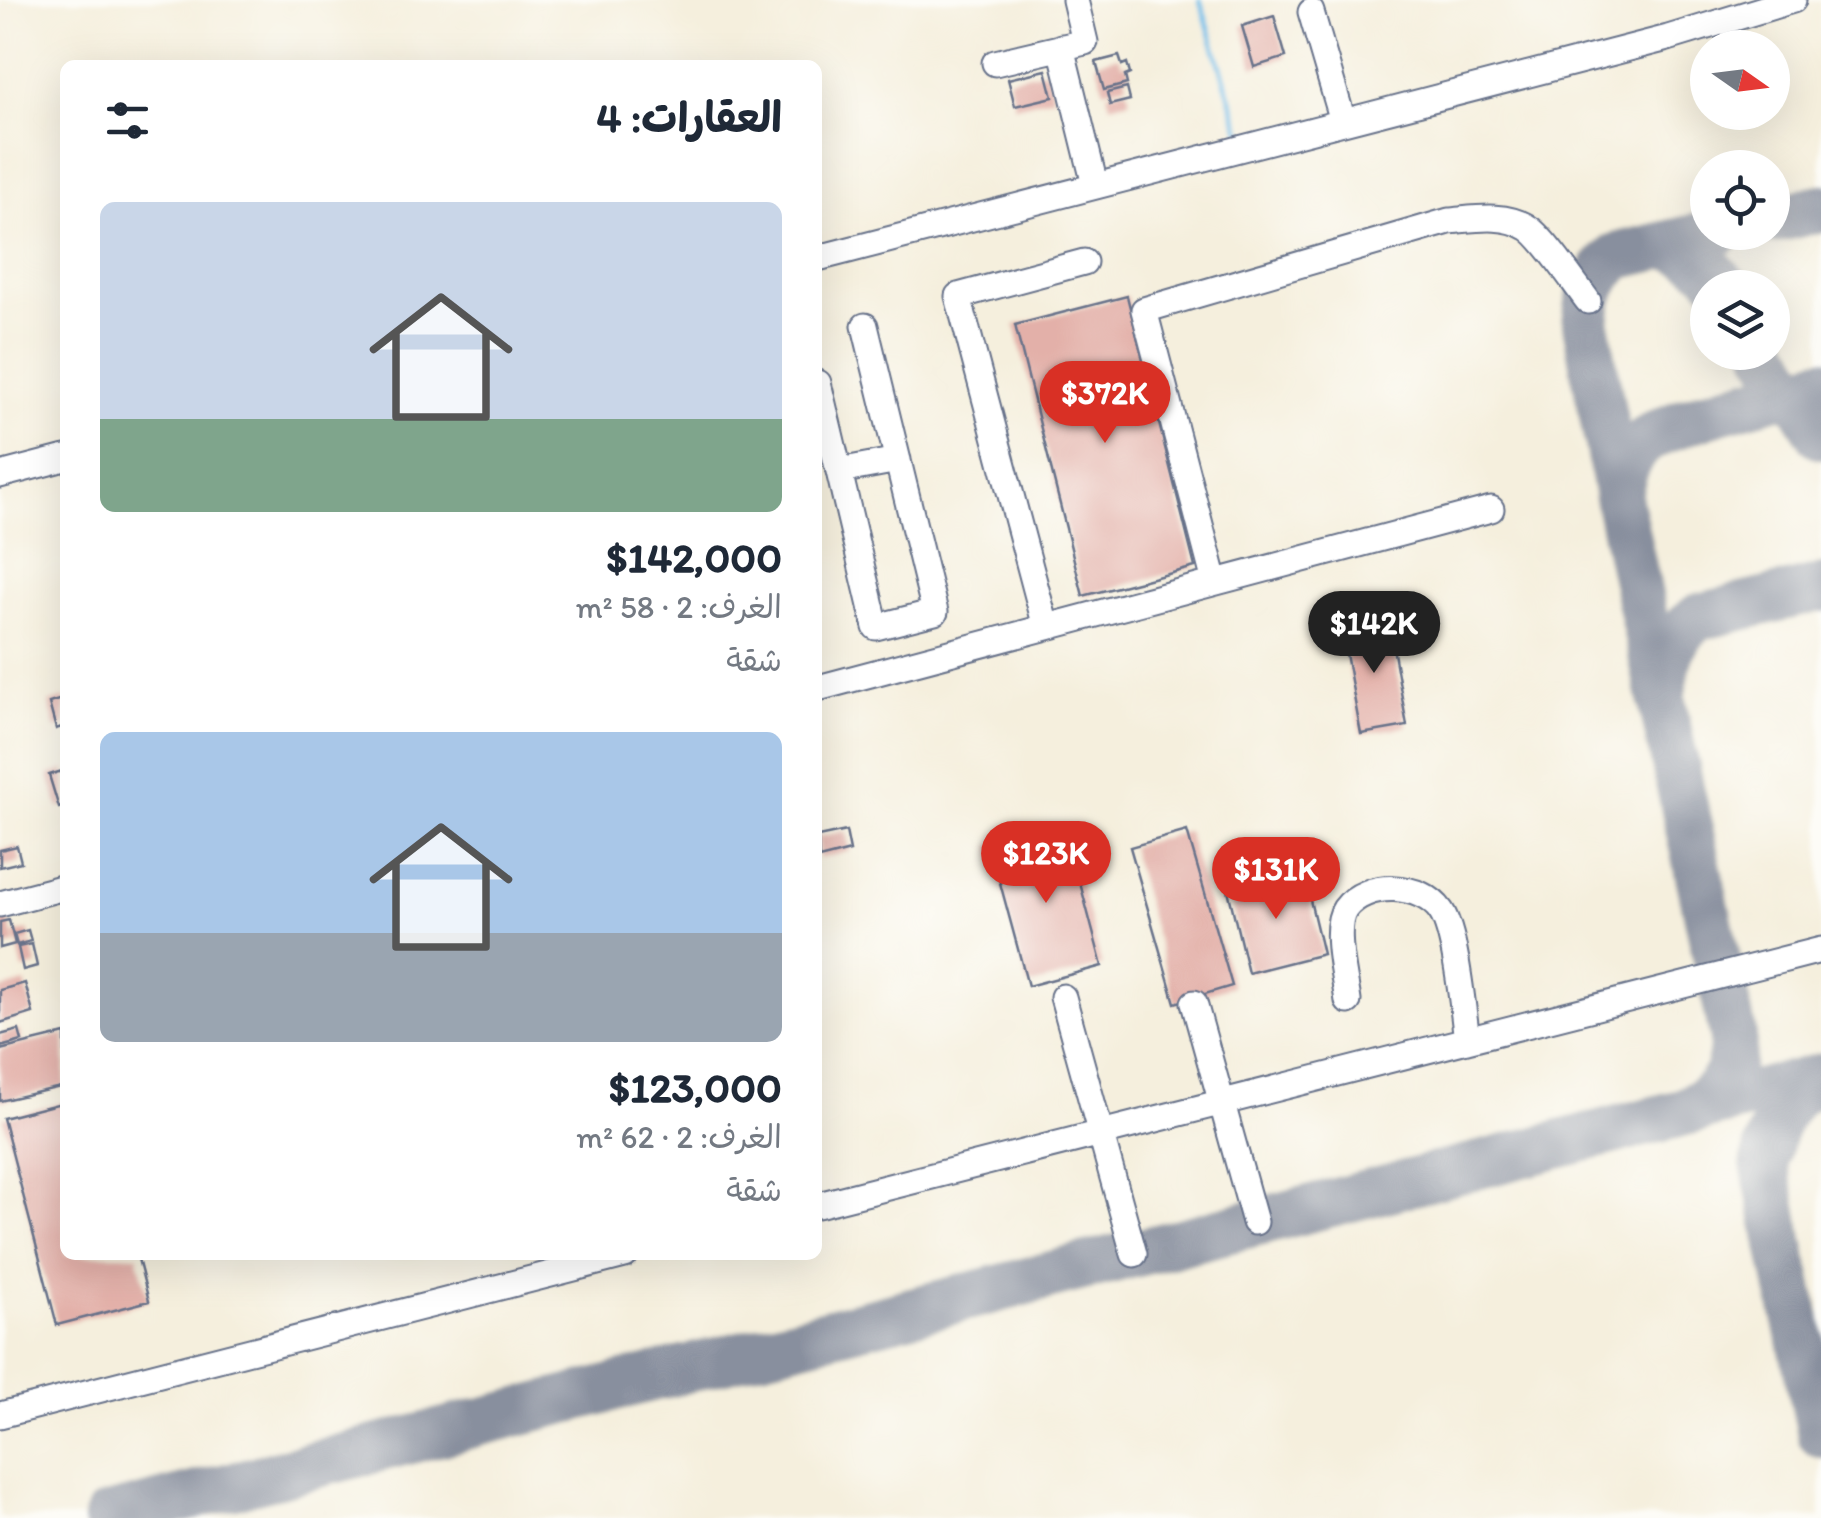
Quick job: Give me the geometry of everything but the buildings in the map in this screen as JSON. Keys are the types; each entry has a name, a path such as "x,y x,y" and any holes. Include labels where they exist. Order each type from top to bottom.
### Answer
{"street":[{"path":"995,63 1085,42 1075,0"},
{"path":"822,257 1668,38 1792,0"},
{"path":"1311,12 1342,121"},
{"path":"1061,47 1096,184"},
{"path":"1215,582 1144,310 1449,221 1486,218 1516,221 1532,229 1588,301"},
{"path":"1046,627 958,296 1084,262"},
{"path":"822,400 876,627 935,612 865,326"},
{"path":"0,475 60,459"},
{"path":"839,471 898,460"},
{"path":"822,687 1492,509"},
{"path":"907,620 917,661"},
{"path":"1348,1000 1339,929 1345,909 1363,894 1394,887 1419,894 1440,908 1449,928 1468,1040"},
{"path":"0,904 60,888"},
{"path":"822,1205 1821,950"},
{"path":"1063,998 1134,1254"},
{"path":"1194,1003 1255,1222"},
{"path":"0,1416 605,1260"}],"waterway":[{"path":"1200,0 1241,132"}],"taxiway":[{"path":"1790,216 1821,208"},
{"path":"1618,497 1586,324 1589,303 1603,271 1618,256 1690,239"},
{"path":"1668,245 1711,270"},
{"path":"1779,370 1821,435"},
{"path":"1687,1110 1710,1096 1724,1080 1731,1060 1733,1034 1619,490 1631,458 1651,437 1696,418 1821,382"},
{"path":"1662,693 1671,650 1681,633 1699,617 1821,588"},
{"path":"107,1518 1821,1077"},
{"path":"1818,1078 1795,1095 1780,1114 1764,1165 1821,1434"}]}
